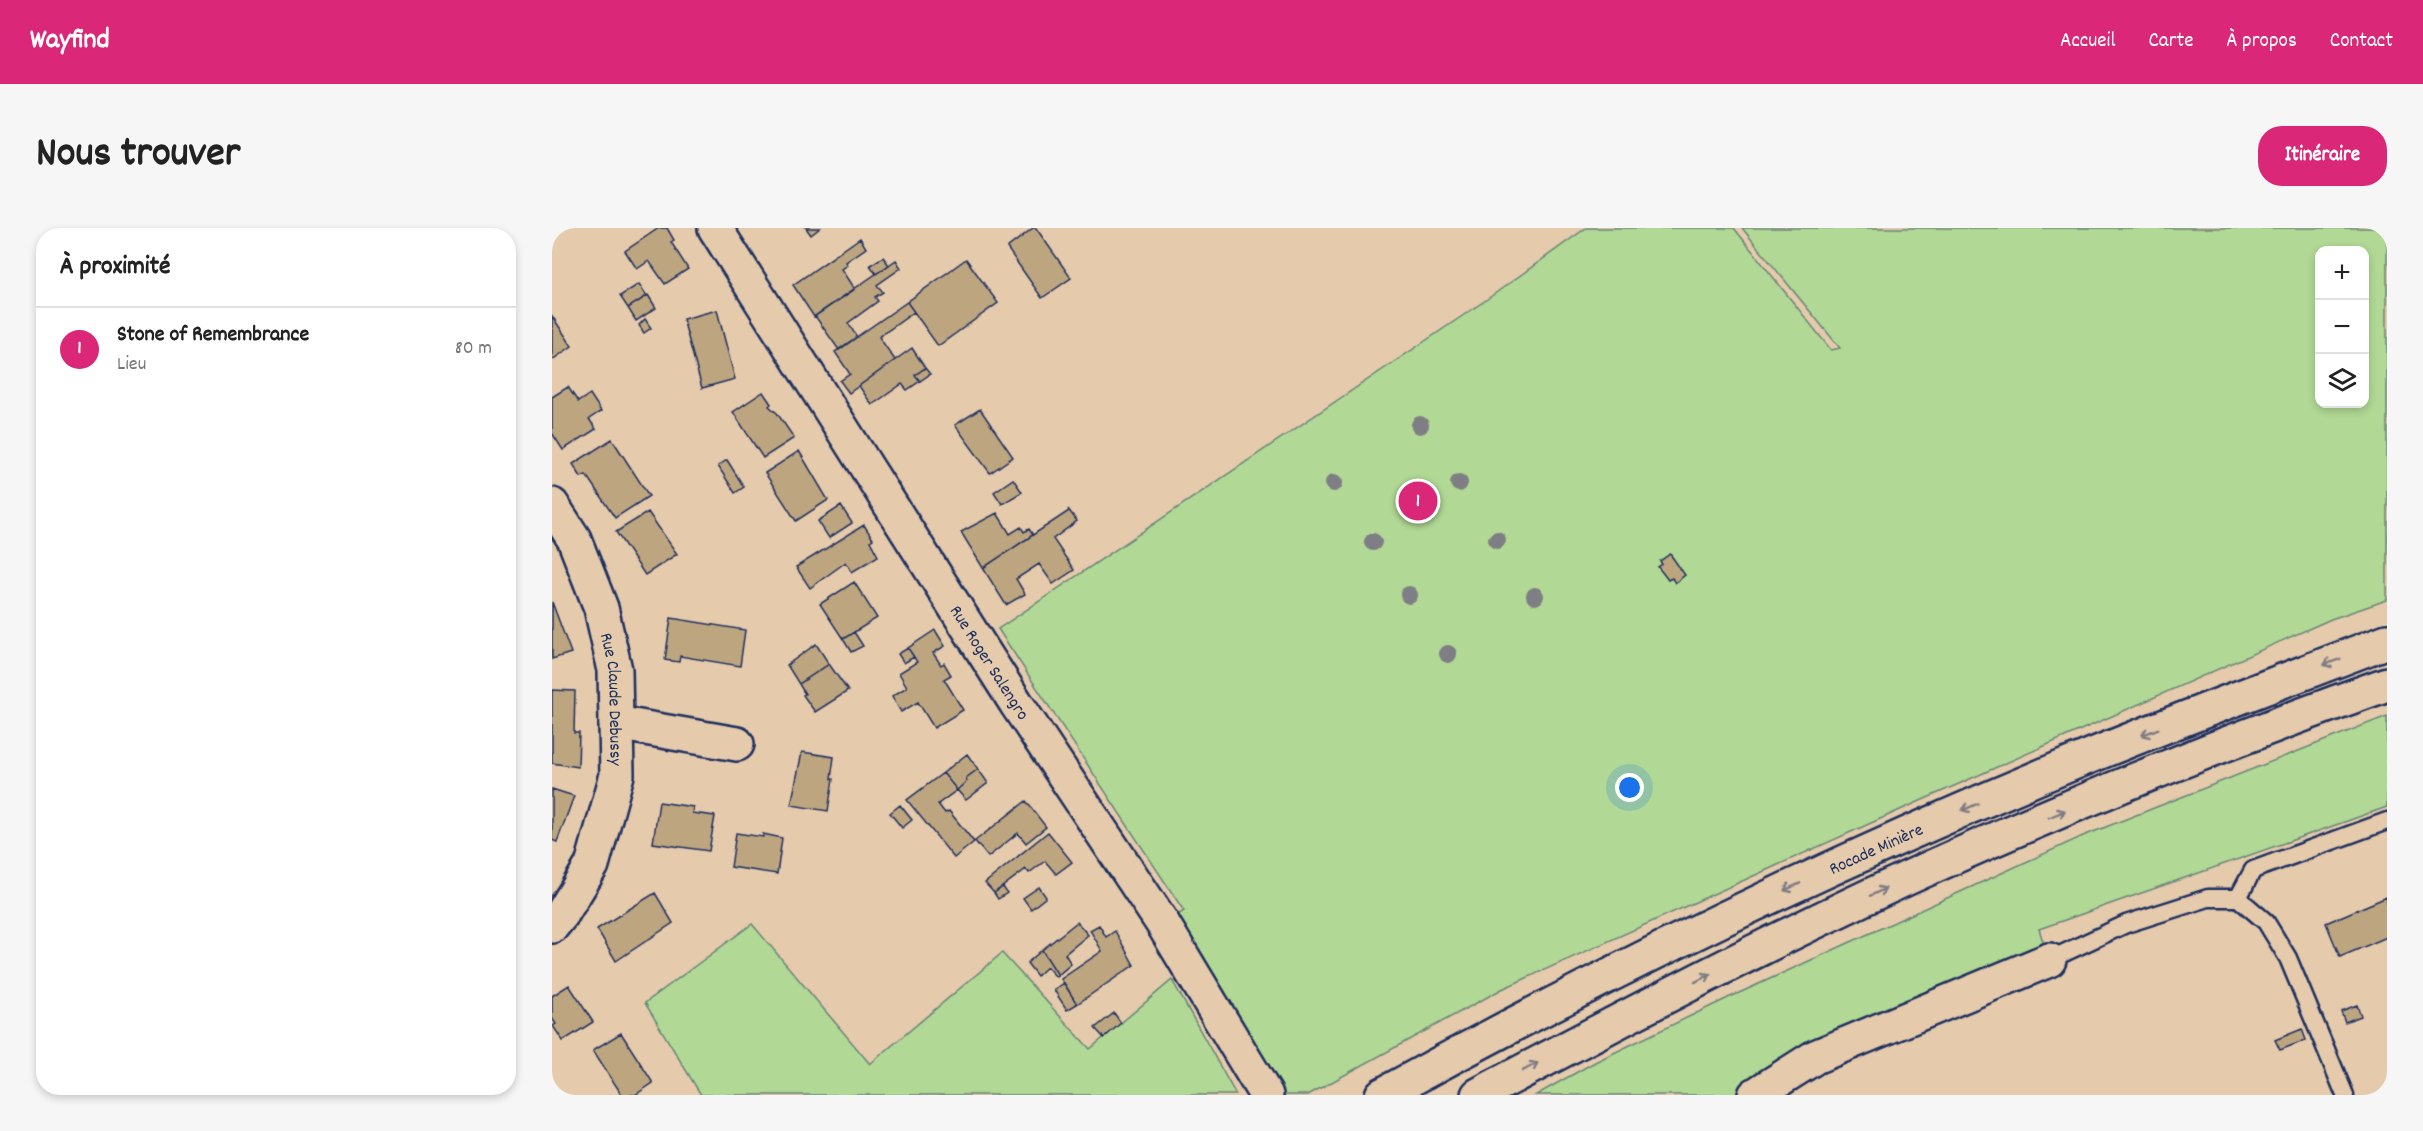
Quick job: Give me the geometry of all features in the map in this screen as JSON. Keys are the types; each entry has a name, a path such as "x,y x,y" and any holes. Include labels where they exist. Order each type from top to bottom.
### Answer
{"main road":[{"name":"Rue Roger Salengro","path":"715,228 1016,703 1163,924 1266,1095"},
{"name":"Rue Claude Debussy","path":"552,506 574,539 601,608 615,670 617,775 592,865 562,915 552,926"},
{"name":"Rocade Minière","path":"1382,1095 1517,1021 1788,889 2061,768 2387,641"},
{"path":"1478,1095 1784,936 1954,856 2178,763 2387,684"},
{"path":"616,723 737,744"},
{"path":"1755,1095 1815,1057 2049,960"}],"lane":[{"path":"2238,898 2253,870 2387,821"},
{"path":"2049,960 2126,924 2208,898 2238,898 2265,922 2288,958 2345,1095"}],"green space":[{"path":"1586,228 1734,228 1831,350 1840,348 1742,228 2387,228 2387,600 2331,619 1502,989 1308,1095 1266,1095 1163,924 1184,911 998,629 1486,300"},
{"path":"2387,716 2387,807 2039,929 2049,960 1755,1095 1536,1095 1595,1062 1728,998 2083,836"},
{"path":"752,924 870,1064 1002,953 1090,1049 1172,980 1236,1095 701,1095 645,1003"}],"building":[{"path":"659,228 667,228 674,240 671,242 688,269 665,284 649,261 637,269 625,251"},
{"path":"806,228 820,228 811,235"},
{"path":"1036,228 1071,278 1042,298 1007,248"},
{"path":"860,238 866,248 846,262 848,265 842,269 855,289 814,317 793,285"},
{"path":"883,257 889,265 876,274 870,265"},
{"path":"966,259 998,303 938,346 907,302"},
{"path":"896,260 901,268 877,285 883,292 875,297 878,301 848,323 857,337 839,350 815,316"},
{"path":"639,284 647,296 628,308 620,296"},
{"path":"648,295 656,308 636,321 628,308"},
{"path":"907,302 914,312 879,337 895,360 849,393 840,381 850,374 835,352"},
{"path":"717,310 735,379 702,388 683,319"},
{"path":"552,316 572,346 552,360"},
{"path":"645,319 651,328 644,333 639,325"},
{"path":"912,348 925,368 915,375 920,381 907,390 902,384 872,405 859,386"},
{"path":"925,368 930,374 920,381 915,375"},
{"path":"568,387 578,402 590,394 601,411 589,419 596,429 563,450 552,433 552,397"},
{"path":"763,392 771,404 769,406 777,413 794,438 763,458 733,412"},
{"path":"980,409 1013,457 990,473 955,425"},
{"path":"612,439 649,496 615,518 586,475 581,477 573,464"},
{"path":"799,451 828,500 796,521 765,473"},
{"path":"727,460 744,487 735,493 718,466"},
{"path":"1013,479 1022,492 1002,504 994,492"},
{"path":"841,506 852,523 829,538 818,521"},
{"path":"1068,509 1077,521 1053,539 1074,570 1053,584 1039,564 1016,579 1025,594 1006,605 983,568 1069,511"},
{"path":"648,512 677,554 645,575 616,532"},
{"path":"997,513 1010,534 1021,527 1024,532 1029,529 1033,535 983,568 961,532"},
{"path":"864,525 873,539 870,541 878,556 852,572 846,562 810,588 796,567"},
{"path":"1670,554 1685,575 1675,583 1672,578 1668,580 1658,567 1662,564 1660,561"},
{"path":"854,582 877,618 843,639 820,604"},
{"path":"552,602 571,653 552,659"},
{"path":"671,618 745,630 740,666 680,656 679,662 665,660"},
{"path":"935,630 945,646 933,653 941,665 944,663 951,675 944,679 963,710 934,728 918,702 901,712 892,696 907,687 899,673 917,662 908,648"},
{"path":"854,632 863,646 851,652 843,639"},
{"path":"816,644 829,664 799,684 787,665"},
{"path":"908,648 914,657 904,663 898,654"},
{"path":"829,664 848,691 815,712 803,695 805,694 799,684"},
{"path":"552,690 575,691 574,733 579,733 578,767 552,763"},
{"path":"802,752 834,757 828,811 791,805"},
{"path":"967,754 978,769 966,778 967,781 957,790 943,773"},
{"path":"978,769 988,783 966,800 957,790 967,781 966,778"},
{"path":"943,773 957,790 938,804 945,813 949,811 974,842 954,858 907,800"},
{"path":"552,789 574,796 557,842 552,840"},
{"path":"1026,801 1046,827 1026,843 1018,833 988,857 975,841"},
{"path":"659,802 693,807 692,813 715,816 709,851 653,843"},
{"path":"900,805 912,820 902,828 890,813"},
{"path":"1048,832 1072,862 1056,874 1045,861 1029,873 1026,869 994,893 985,883"},
{"path":"736,833 763,837 763,834 782,838 777,874 731,867"},
{"path":"1003,887 1007,893 998,899 994,893"},
{"path":"1039,887 1046,897 1031,909 1023,898"},
{"path":"655,893 673,923 616,961 597,929"},
{"path":"2387,897 2387,937 2340,957 2326,923"},
{"path":"1077,922 1088,935 1065,954 1071,964 1058,975 1042,950"},
{"path":"1099,925 1106,937 1115,931 1134,965 1077,1004 1061,979 1102,951 1090,930"},
{"path":"1042,950 1058,975 1056,977 1047,967 1037,976 1027,963"},
{"path":"1064,983 1077,1004 1067,1010 1054,990"},
{"path":"569,985 593,1022 563,1041 553,1026 556,1024 552,1018 552,996"},
{"path":"2357,1005 2361,1016 2345,1022 2341,1011"},
{"path":"1114,1013 1121,1023 1104,1038 1095,1028"},
{"path":"2302,1029 2306,1040 2280,1050 2275,1040"},
{"path":"621,1033 653,1083 635,1095 622,1095 593,1050"}],"place":[{"name":"Stone of Remembrance","path":"1418,501"}]}
